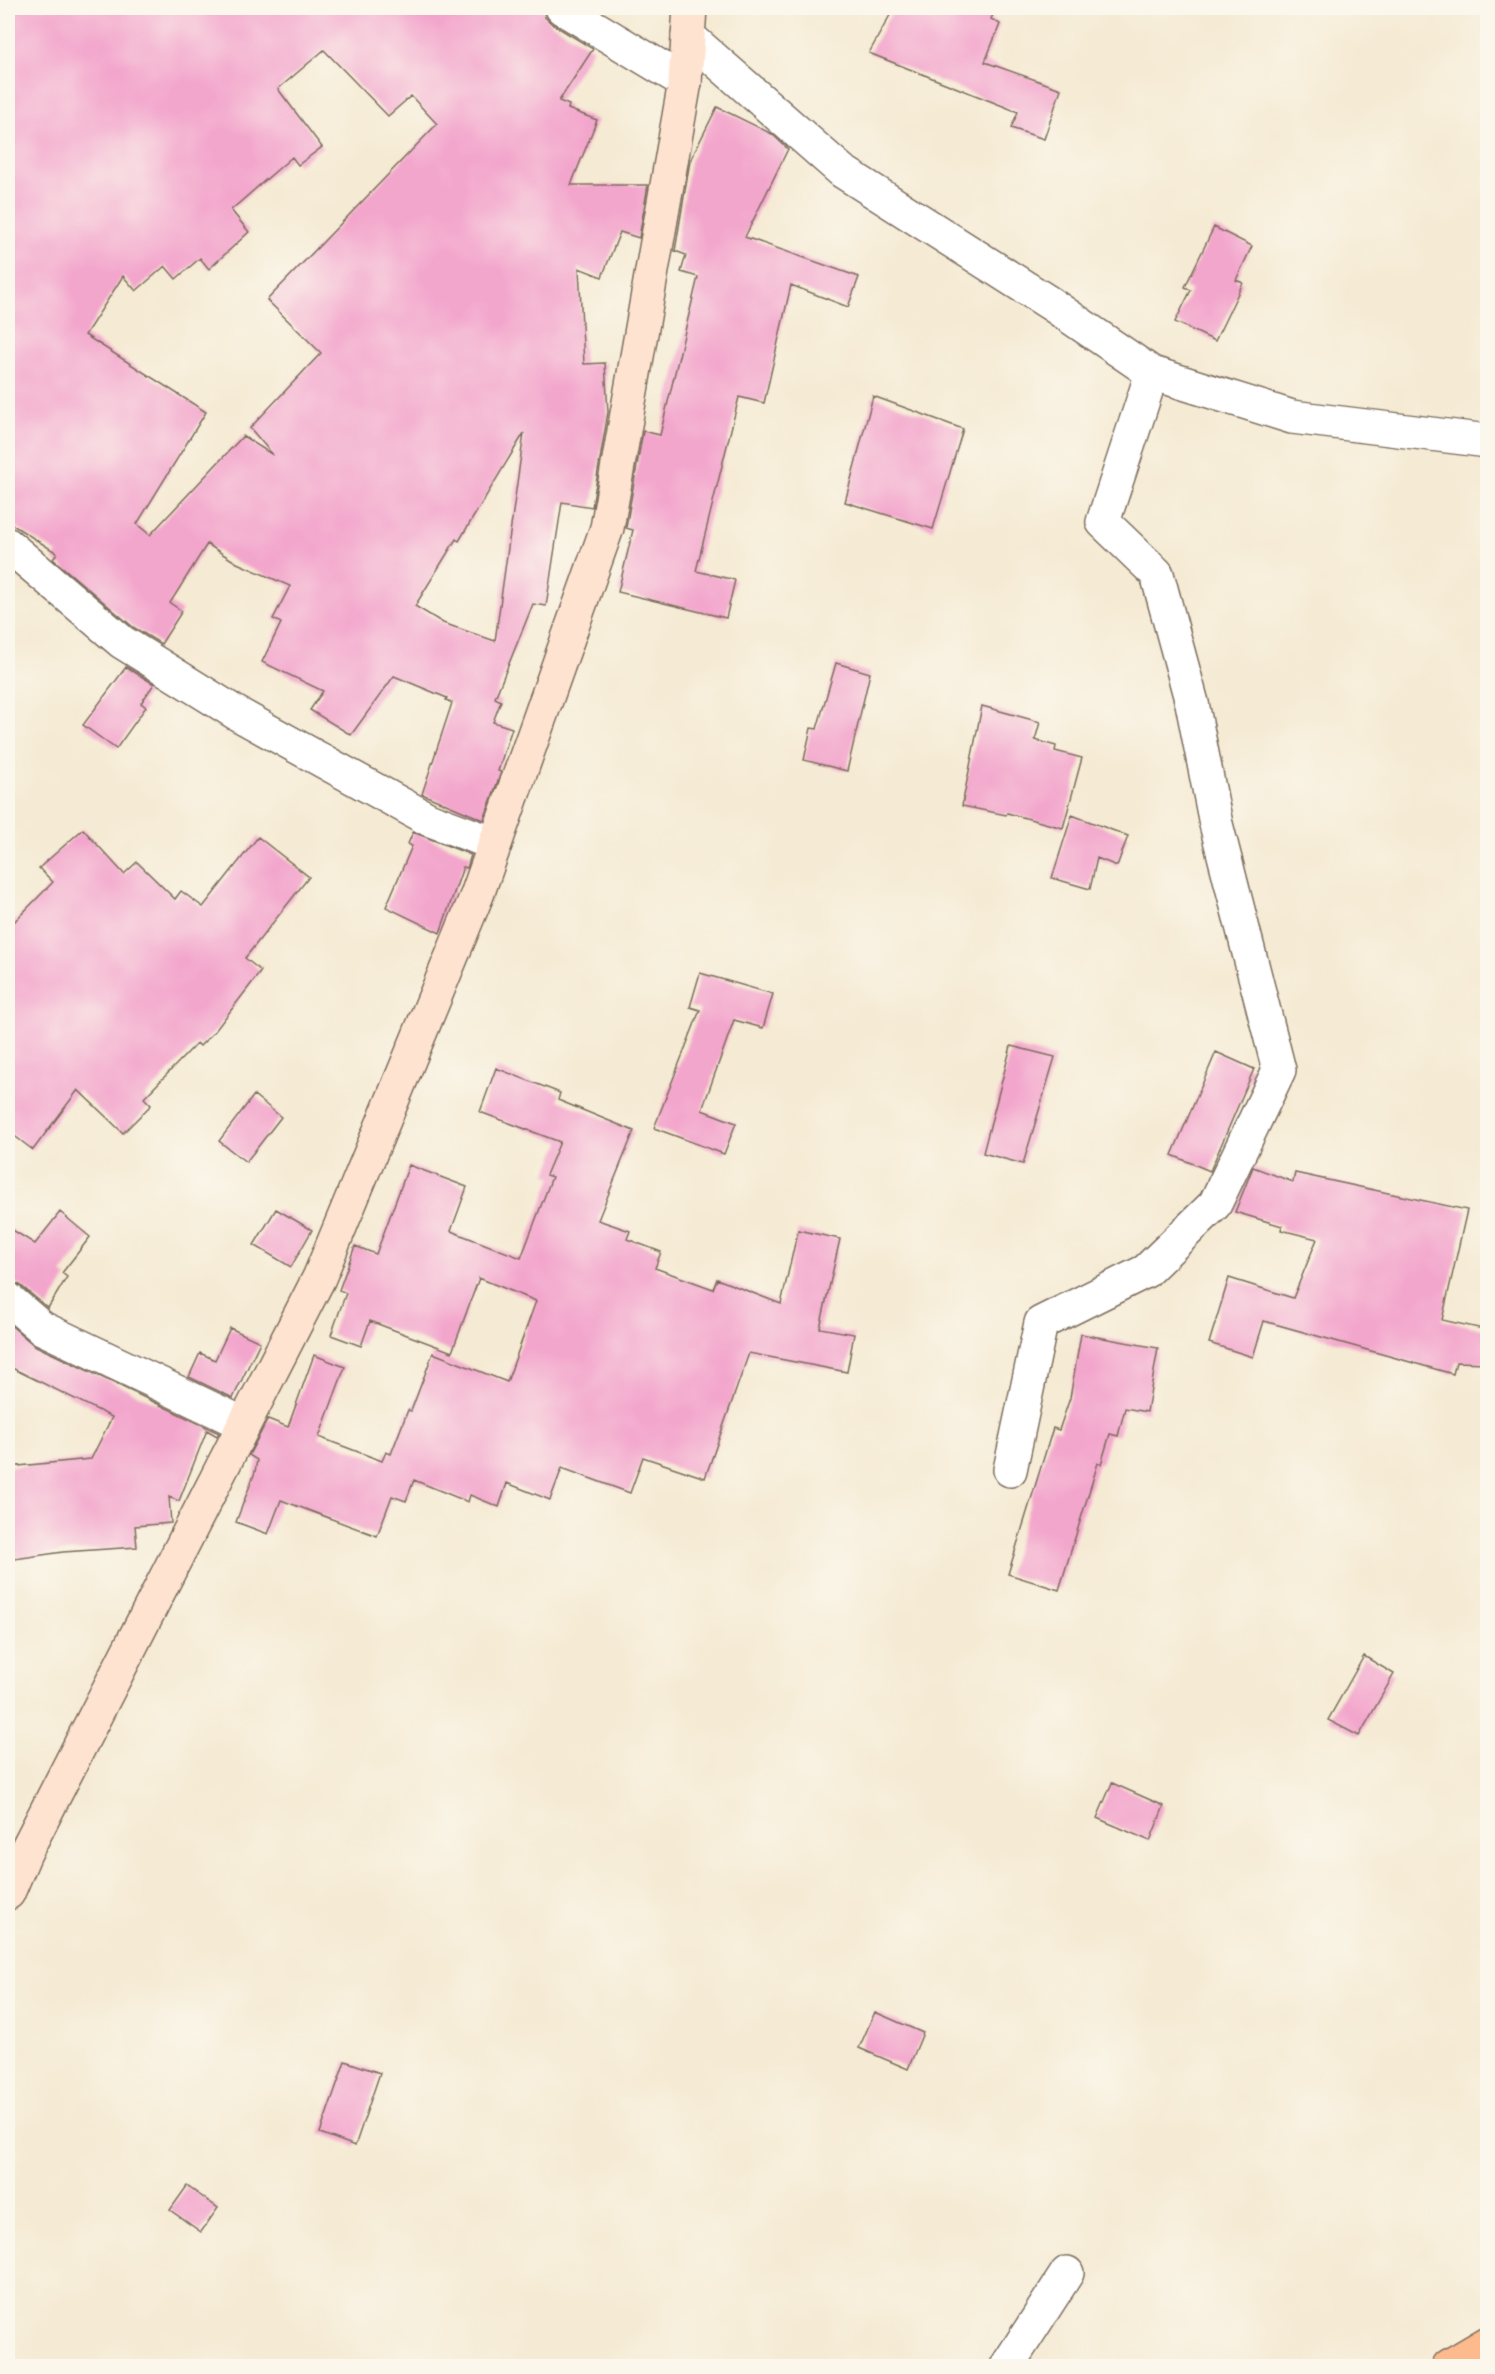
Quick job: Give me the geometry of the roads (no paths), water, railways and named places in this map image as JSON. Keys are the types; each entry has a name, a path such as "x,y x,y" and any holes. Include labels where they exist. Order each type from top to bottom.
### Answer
{"highway":[{"path":"1449,2367 1488,2343"}],"street":[{"path":"562,8 685,82"},
{"path":"8,1893 25,1853 319,1278 477,895 607,528 685,82 689,22"},
{"path":"689,22 842,171 1051,304 1152,373 1292,417 1488,441"},
{"path":"1010,1470 1041,1323 1146,1271 1215,1204 1280,1070 1216,824 1192,703 1157,574 1103,522 1152,373"},
{"path":"8,546 122,642 227,707 428,819 495,844"},
{"path":"8,1299 42,1328 244,1424"},
{"path":"1007,2367 1067,2273"}]}
